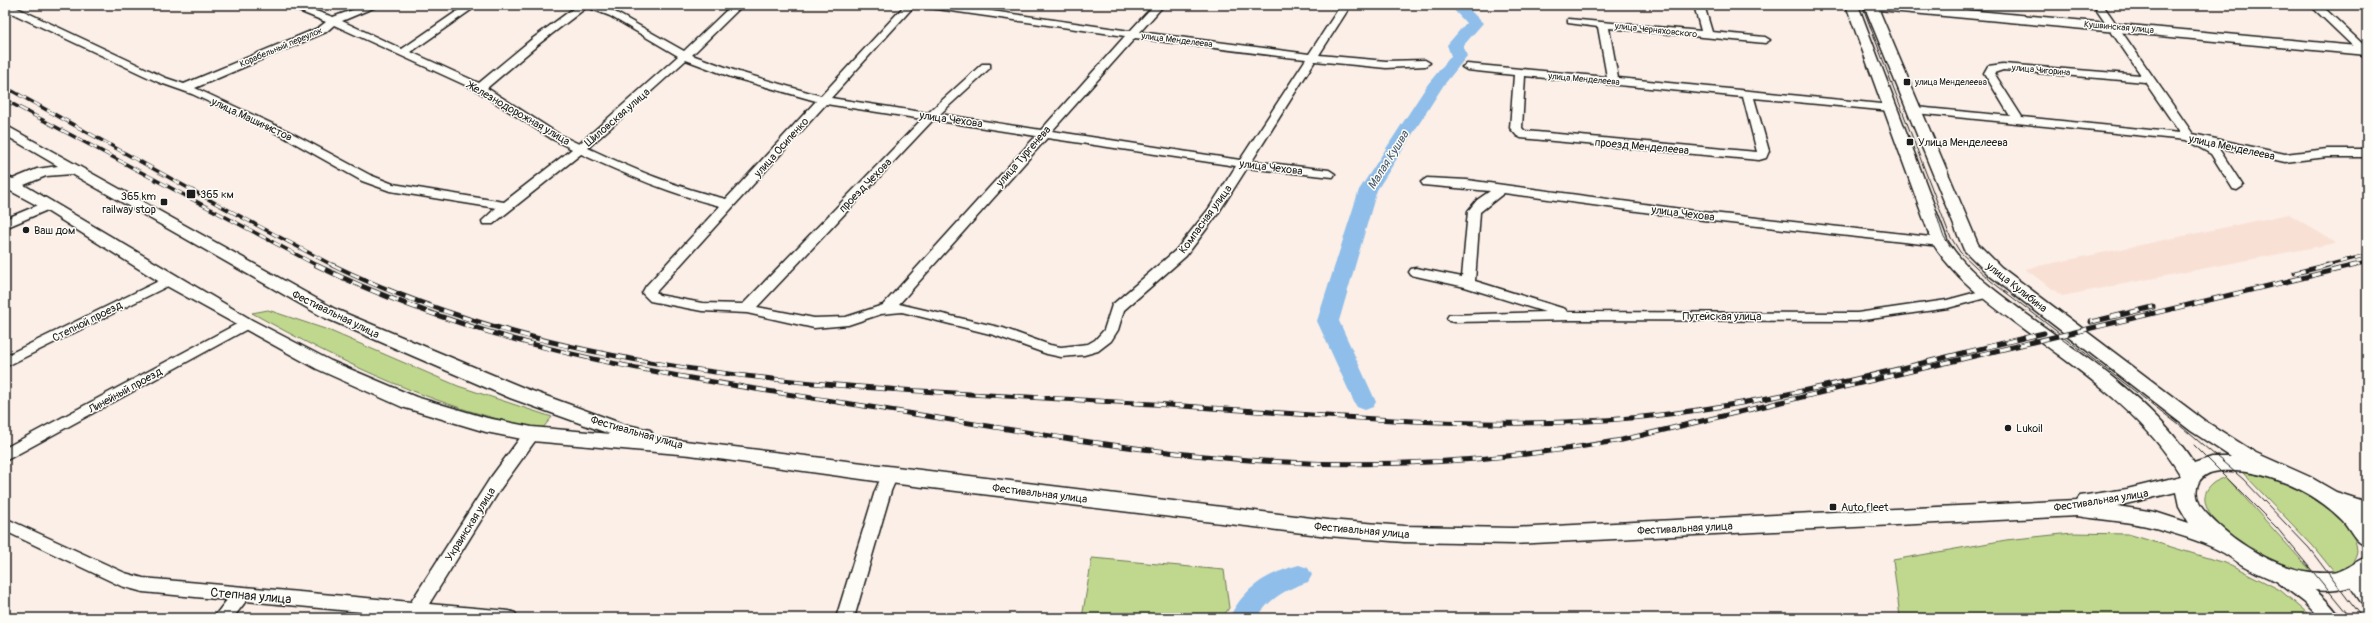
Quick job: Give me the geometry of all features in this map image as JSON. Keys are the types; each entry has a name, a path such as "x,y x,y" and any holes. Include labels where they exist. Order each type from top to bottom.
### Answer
{"main road":[{"name":"улица Кулибина","path":"1852,5 1868,52 1891,108 1940,242 1947,254 1988,293 2103,381 2151,422 2175,450 2189,479"},
{"name":"улица Кулибина","path":"1874,5 1970,246 1984,261 2198,426 2249,458 2281,474"},
{"name":"Кушвинская улица","path":"1874,5 2114,26 2365,52"},
{"name":"Фестивальная улица","path":"5,129 329,313 469,374 620,430 690,448"},
{"path":"8,183 43,172 74,169"},
{"name":"Фестивальная улица","path":"8,183 48,205 168,280 246,324 324,365 409,402 486,425 532,434 690,448 890,475 1328,528 1404,534 1512,536 2077,508 2129,515 2180,528 2223,543"},
{"path":"564,437 574,432 581,425 584,417"},
{"name":"Фестивальная улица","path":"2037,510 2127,497 2189,479 2202,468 2224,464 2249,465 2281,474"},
{"path":"2281,474 2367,511"},
{"path":"2189,479 2187,498 2192,511 2207,530 2244,557 2274,570 2301,578 2323,581 2362,572"},
{"path":"2309,486 2347,512 2367,538"}],"street":[{"name":"Железнодорожная улица","path":"290,5 333,21 480,88 556,137 664,186 729,204"},
{"name":"Корабельный переулок","path":"185,88 322,30 333,21 375,5"},
{"path":"403,53 473,5"},
{"path":"480,88 530,46 584,5"},
{"name":"улица Чехова","path":"590,5 607,11 685,55 768,85 823,100 1044,132 1244,164 1329,174"},
{"name":"Шиловская улица","path":"488,221 581,148 643,95 738,5"},
{"name":"улица Осипенко","path":"747,309 724,309 676,304 655,298 649,293 651,288 910,5"},
{"name":"улица Менделеева","path":"930,5 1131,35 1397,65 1425,63"},
{"name":"улица Тургенева","path":"889,307 1159,5"},
{"name":"Компасная улица","path":"889,307 902,308 968,322 1061,352 1077,352 1104,342 1110,335 1116,316 1116,308 1123,301 1141,290 1181,253 1213,212 1346,5"},
{"name":"улица Черняховского","path":"1699,5 1708,36"},
{"path":"2098,5 2151,79 2189,137 2216,152 2237,186"},
{"path":"2315,5 2365,52"},
{"name":"улица Машинистов","path":"5,6 162,80 185,88 290,136 366,178 390,187 447,198 507,206"},
{"name":"улица Черняховского","path":"1572,21 1708,36 1765,40"},
{"name":"улица Черняховского","path":"1603,24 1612,81"},
{"name":"проезд Чехова","path":"747,309 931,116 986,66"},
{"name":"улица Менделеева","path":"1467,67 1891,108"},
{"name":"улица Чигорина","path":"2018,120 1989,73 1992,68 2003,67 2151,79"},
{"name":"проезд Менделеева","path":"1520,73 1516,128 1521,134 1759,156 1762,155 1763,151 1747,93"},
{"name":"улица Менделеева","path":"1915,110 2189,137 2285,158 2327,153 2367,153"},
{"name":"улица Чехова","path":"1427,182 1467,184 1502,190 1703,216 1940,242"},
{"path":"1468,283 1474,211 1481,203 1502,190"},
{"path":"5,224 48,205"},
{"path":"1416,272 1468,283 1572,316"},
{"name":"Степной проезд","path":"5,362 168,280"},
{"name":"Путейская улица","path":"1454,318 1572,316 1857,317 1948,304 1988,293"},
{"path":"747,309 769,315 814,323 832,323 859,318 889,307"},
{"name":"Линейный проезд","path":"5,456 246,324"},
{"name":"Украинская улица","path":"413,614 495,484 532,434"},
{"path":"845,618 883,491 890,475"},
{"name":"Степная улица","path":"5,524 121,579 165,588 242,594 413,614 509,618"},
{"path":"2274,570 2310,597 2331,618"},
{"path":"2362,572 2367,597"},
{"path":"222,618 242,594"}],"shaded area":[{"path":"2289,214 2336,243 2062,296 2025,269"}],"green space":[{"path":"268,310 328,330 458,386 552,417 542,429 504,421 429,397 356,367 252,313"},
{"path":"2242,472 2266,477 2284,483 2311,495 2332,510 2342,519 2355,539 2357,553 2352,563 2346,568 2334,572 2313,546"},
{"path":"2226,477 2313,573 2279,564 2260,556 2230,536 2219,526 2211,515 2206,504 2206,494 2213,483"},
{"path":"2072,533 2128,534 2231,565 2280,590 2313,618 1900,617 1893,560 2006,540"},
{"path":"1092,558 1224,570 1229,608 1222,618 1082,618"}],"waterway":[{"name":"Малая Кушва","path":"1365,402 1328,321 1368,190 1436,84 1459,56 1455,45 1475,23 1461,9 1464,5"},
{"name":"Малая Кушва","path":"1243,618 1259,595 1273,585 1299,575"}],"tram line":[{"path":"1862,5 1950,236 1960,252 1991,281 2183,428 2243,479 2309,548 2362,618"},
{"path":"1936,213 1943,235 1950,246"},
{"path":"2194,445 2277,528 2351,618"}],"railway":[{"path":"5,87 219,205 333,265"},
{"path":"5,100 317,265"},
{"path":"2326,265 2367,255"},
{"path":"2354,266 2367,262"},
{"path":"317,265 382,295 449,320 517,340 584,357 653,371 722,384 1104,444 1201,456 1296,463 1342,464 1436,462 1483,458 1576,448 1622,440 2354,266"},
{"path":"333,265 430,306 530,337 632,359 735,375 943,393 1153,404 1337,417 1459,423 1581,421 1642,417 1693,411 1794,393 1844,382 2044,333"},
{"path":"2295,273 2326,265"},
{"path":"2091,322 2153,307"}],"place":[{"name":"улица Менделеева","path":"1907,82"},
{"name":"Улица Менделеева","path":"1910,142"},
{"name":"365 км","path":"191,194"},
{"name":"365 km railway stop","path":"164,202"},
{"name":"Ваш дом","path":"26,230"},
{"name":"Lukoil","path":"2008,428"},
{"name":"Auto fleet","path":"1833,507"}]}
